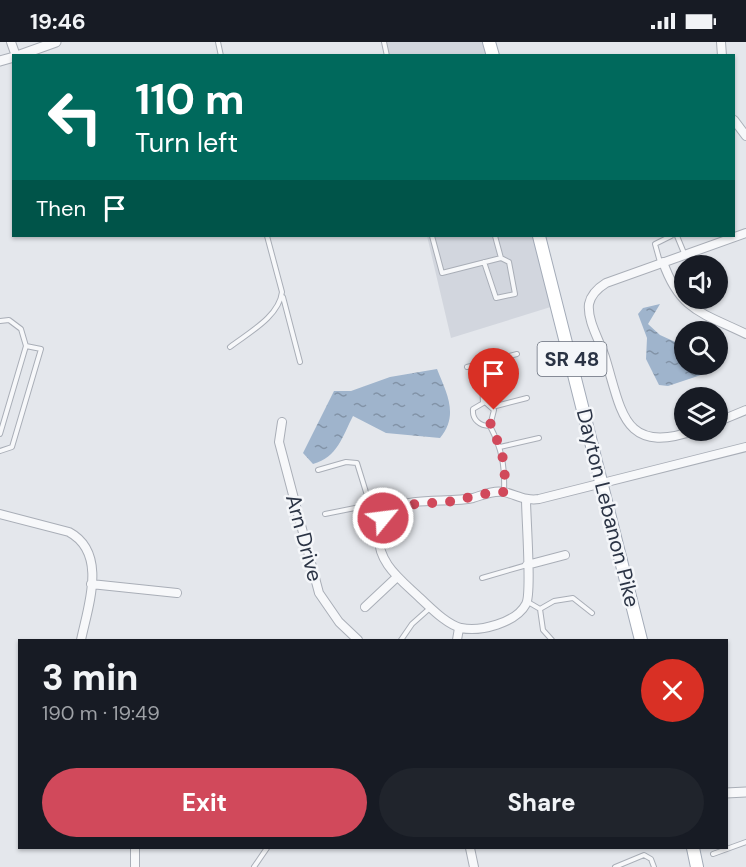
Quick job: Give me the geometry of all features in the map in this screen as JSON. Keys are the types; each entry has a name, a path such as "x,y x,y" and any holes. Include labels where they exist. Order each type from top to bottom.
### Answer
{"main road":[{"name":"Dayton Lebanon Pike","path":"539,237 641,639"},
{"path":"693,849 698,867"}],"street":[{"path":"22,54 56,42"},
{"path":"735,121 746,136"},
{"path":"674,435 658,439 642,434 627,421 619,406 589,311 592,296 601,286 732,237"},
{"path":"662,263 670,282 681,298 698,311 746,334"},
{"path":"728,417 746,410"},
{"name":"Arn Drive","path":"282,422 279,442 313,576 326,606 357,639"},
{"path":"526,500 530,583 527,602 517,614 505,621 476,628 459,628 430,608 397,577 383,560 378,546 380,525 391,509 402,505 448,502 493,492 504,492 526,500 539,499 746,447"},
{"path":"0,513 78,537 91,556 91,584 81,639"},
{"path":"528,565 565,555"},
{"path":"366,607 397,577"},
{"path":"91,584 177,593"},
{"path":"457,639 459,628"},
{"path":"728,793 746,792"},
{"path":"135,849 135,867"},
{"path":"470,849 474,867"}],"lane":[{"path":"267,237 300,362"},
{"path":"432,237 442,273 484,262 501,258 509,262 514,294 496,298 484,262"},
{"path":"495,237 501,258"},
{"path":"662,263 654,244 669,237"},
{"path":"677,237 685,254"},
{"path":"230,347 274,311 282,293"},
{"path":"0,321 9,320 21,328 26,346 0,434"},
{"path":"0,451 12,447 41,349 26,346"},
{"path":"467,367 517,354"},
{"path":"481,363 483,403"},
{"path":"490,426 478,423 474,417 474,406 483,403 492,407 527,398"},
{"path":"492,407 494,416 490,426 500,447 505,466 504,492"},
{"path":"500,447 539,438"},
{"path":"318,470 346,462 357,463 370,505 383,518"},
{"path":"324,514 370,505"},
{"path":"482,578 528,565"},
{"path":"540,609 554,601 573,598 592,614"},
{"path":"527,602 540,609"},
{"path":"402,639 412,624 430,608"},
{"path":"540,609 543,630 551,639"},
{"path":"728,849 746,842"},
{"path":"254,867 266,849"},
{"path":"713,854 727,849"},
{"path":"615,867 645,855 651,859 654,867"}],"shaded area":[{"path":"382,42 489,42 493,54 385,54"},
{"path":"427,237 539,237 557,305 451,338"}],"water":[{"path":"660,304 648,324 660,335 674,341 674,375 701,375 668,386 659,385 646,359 647,338 638,314 643,308"},
{"path":"437,369 447,396 450,413 446,429 440,438 386,433 353,416 338,445 328,456 313,464 303,453 334,391 351,391 390,377"}],"route":[{"path":"383,518 391,509 402,505 448,502 504,492 505,466 499,444 490,426 494,410"}]}
